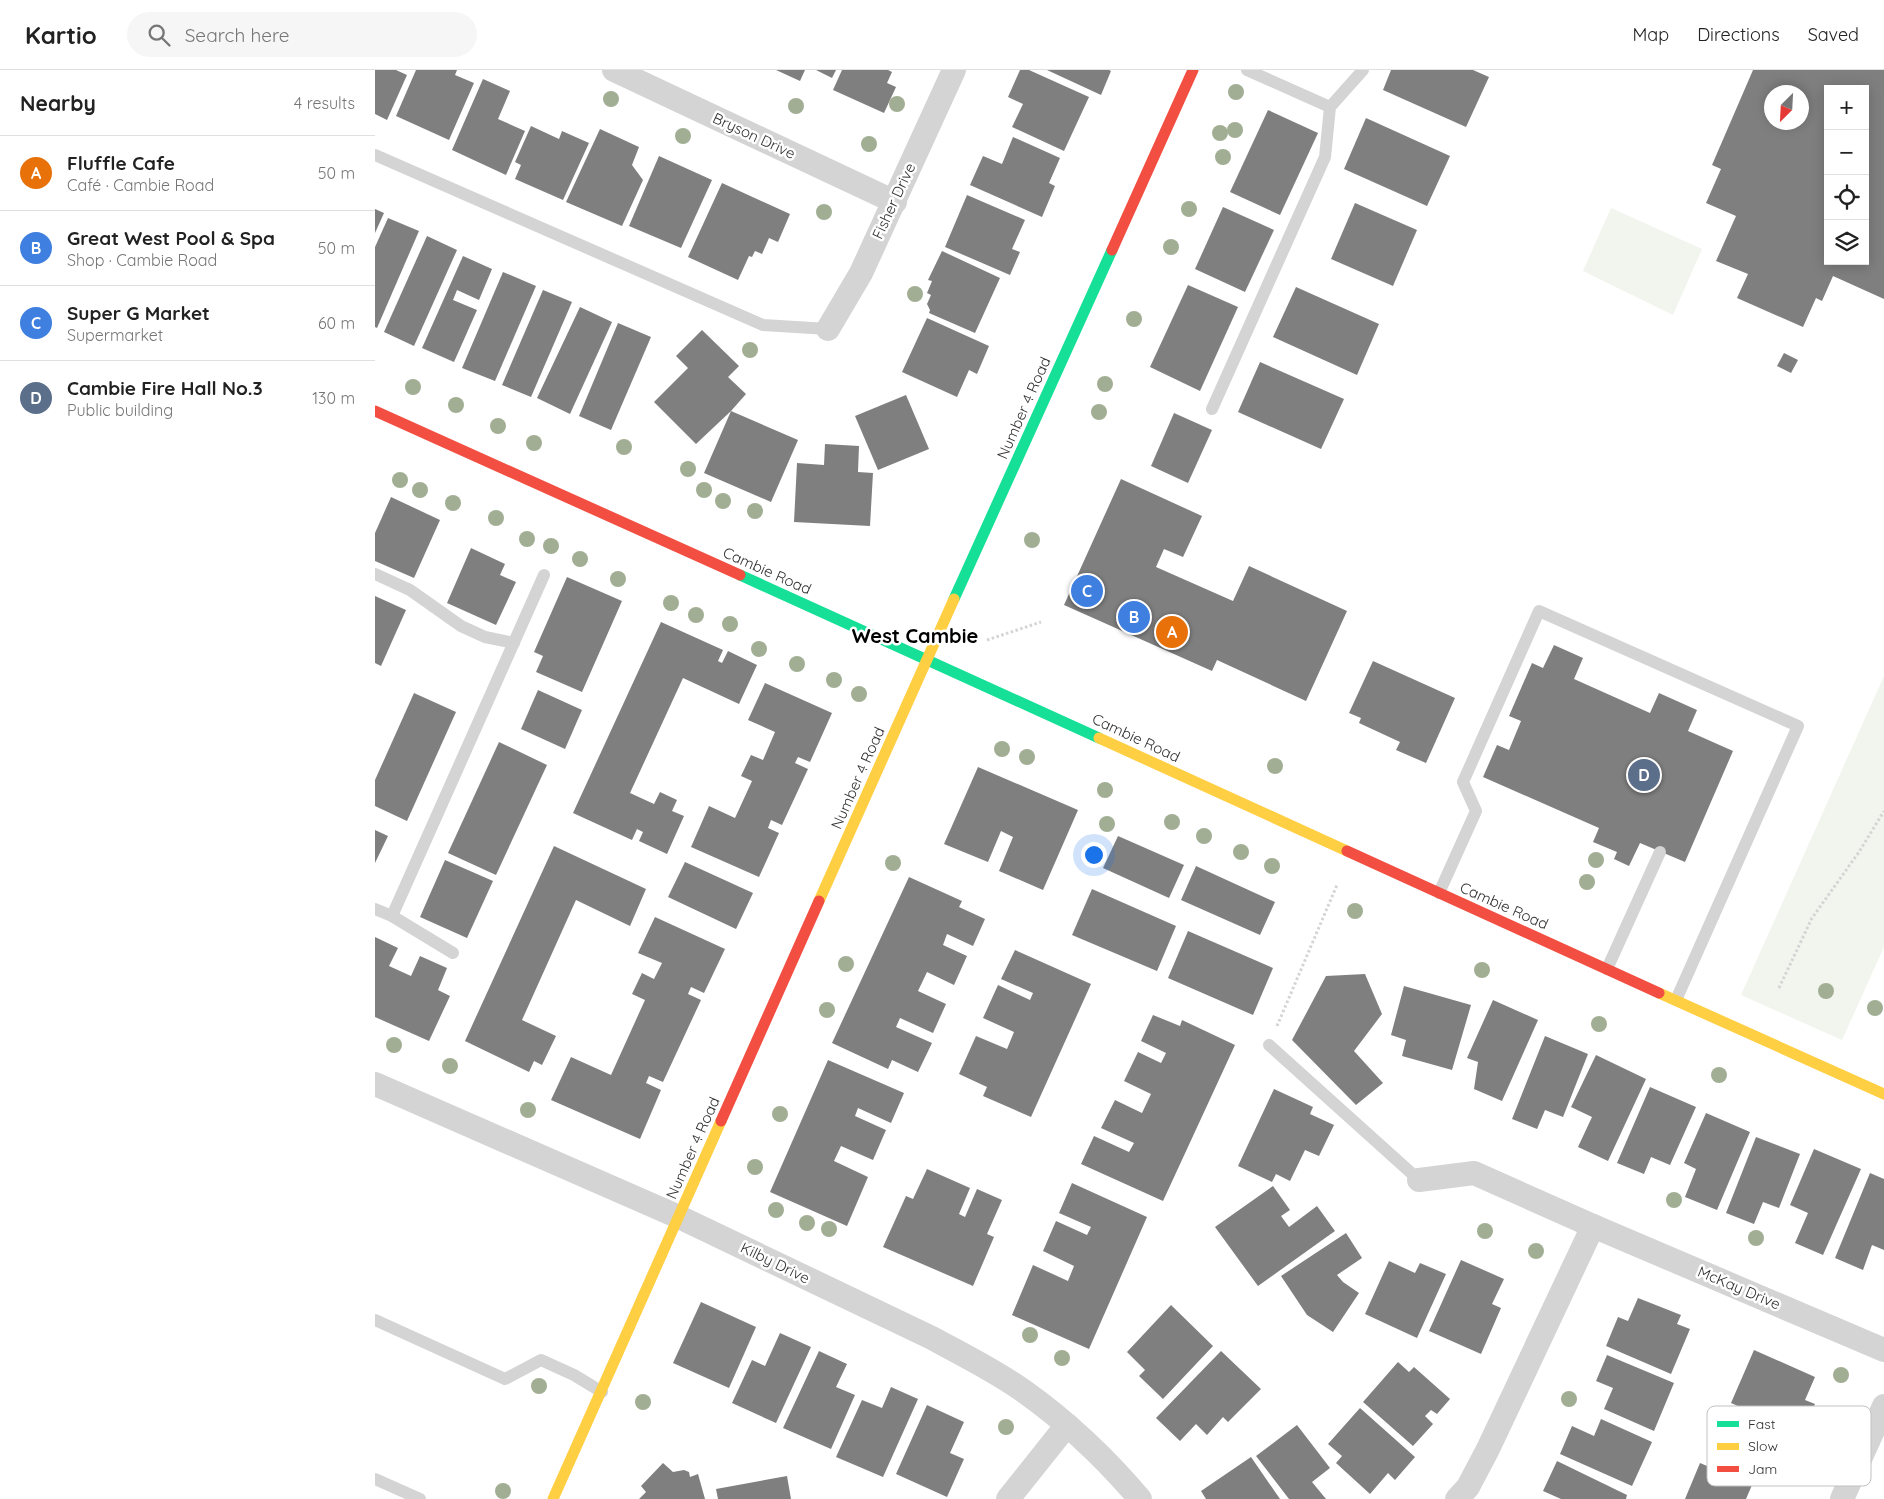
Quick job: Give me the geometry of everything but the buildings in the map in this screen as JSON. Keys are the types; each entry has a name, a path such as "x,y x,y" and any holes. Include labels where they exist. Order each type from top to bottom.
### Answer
{"main road":[{"name":"Number 4 Road","path":"553,1499 927,659 1193,70"},
{"name":"Cambie Road","path":"375,411 927,659 1884,1094"}],"street":[{"name":"Bryson Drive","path":"614,70 895,202"},
{"name":"Fisher Drive","path":"827,329 861,273 954,70"},
{"name":"Kilby Drive","path":"375,1084 679,1217 948,1347 1025,1392 1067,1425 1095,1451 1139,1499"},
{"name":"McKay Drive","path":"1419,1180 1474,1173 1884,1350"},
{"path":"1457,1499 1468,1487 1488,1449 1593,1226"},
{"path":"1871,1435 1884,1406"},
{"path":"1008,1499 1067,1425"},
{"path":"1842,1499 1848,1486"}],"lane":[{"path":"1247,70 1330,107"},
{"path":"1212,409 1325,157 1330,107 1363,70"},
{"path":"375,155 763,325 827,329"},
{"path":"375,574 410,590 461,626 485,637 514,643"},
{"path":"392,916 544,575"},
{"path":"1439,893 1476,810 1463,782 1539,611 1798,726 1676,1000"},
{"path":"1607,969 1660,852"},
{"path":"375,909 392,916 453,953"},
{"path":"1269,1045 1419,1180"},
{"path":"375,1320 505,1379 541,1360 574,1375 602,1392"},
{"path":"375,1479 420,1499"}],"path":[{"path":"987,640 1041,622"},
{"path":"1779,988 1812,918 1859,852 1884,812"},
{"path":"1269,1045 1337,885"}],"shaded area":[{"path":"1611,208 1702,249 1673,315 1583,271"},
{"path":"1884,676 1884,947 1842,1040 1741,995"}],"traffic: fast":[{"path":"954,599 1112,250"},
{"path":"740,575 1099,738"}],"traffic: slow":[{"path":"819,901 954,599"},
{"path":"1099,738 1347,851"},
{"path":"1659,993 1884,1094"},
{"path":"553,1499 721,1121"}],"traffic: jam":[{"path":"1112,250 1193,70"},
{"path":"375,411 740,575"},
{"path":"1347,851 1659,993"},
{"path":"721,1121 819,901"}],"place":[{"name":"Super G Market","path":"1087,591"},
{"name":"Great West Pool & Spa","path":"1134,617"},
{"name":"Fluffle Cafe","path":"1172,632"},
{"name":"Cambie Fire Hall No.3","path":"1644,775"}],"district":[{"name":"West Cambie","path":"915,636"}]}
